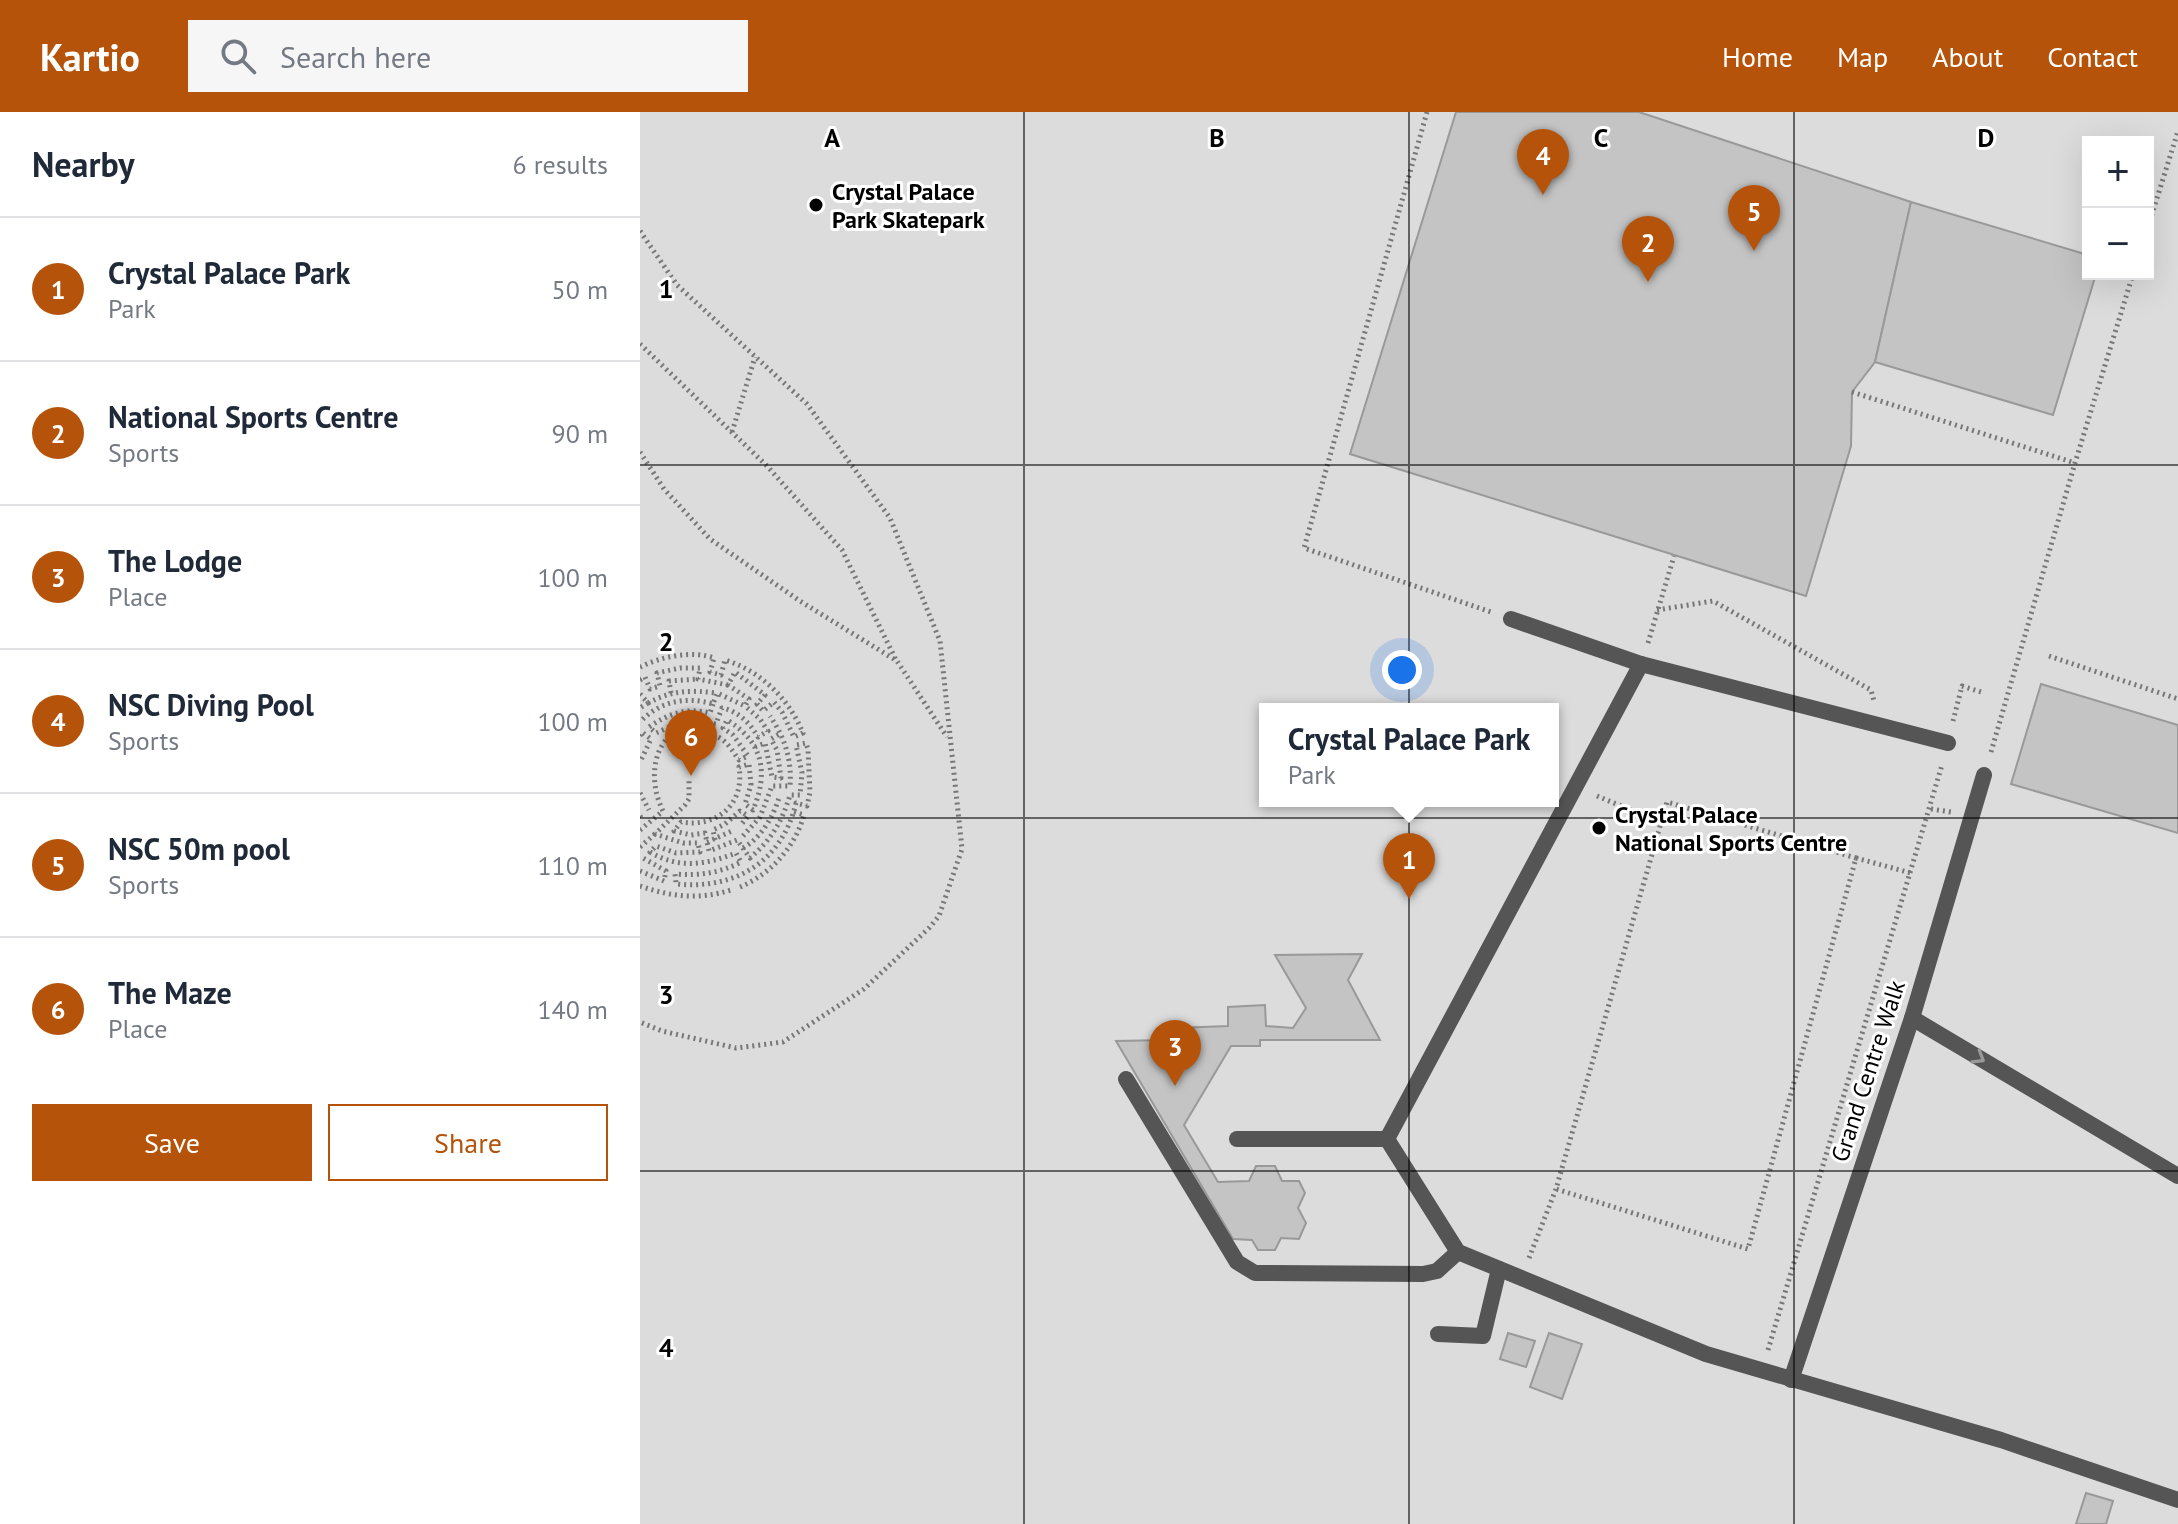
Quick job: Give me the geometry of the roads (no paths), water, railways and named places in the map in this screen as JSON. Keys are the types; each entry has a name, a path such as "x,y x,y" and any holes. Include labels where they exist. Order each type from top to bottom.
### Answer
{"lane":[{"path":"1511,619 1641,664 1948,743"},
{"path":"1387,1139 1641,664"},
{"name":"Grand Centre Walk","path":"1791,1380 1912,1018 1984,775"},
{"path":"1912,1018 2178,1176"},
{"path":"1126,1079 1237,1262 1255,1273 1423,1274 1437,1271 1458,1252"},
{"path":"1237,1139 1387,1139"},
{"path":"1387,1139 1458,1252 1706,1354 2001,1440 2178,1500"},
{"path":"1438,1334 1483,1336 1499,1269"}],"place":[{"name":"NSC Diving Pool","path":"1543,195"},
{"name":"Crystal Palace Park Skatepark","path":"816,205"},
{"name":"NSC 50m pool","path":"1754,251"},
{"name":"National Sports Centre","path":"1648,282"},
{"name":"The Maze","path":"691,776"},
{"name":"Crystal Palace National Sports Centre","path":"1599,828"},
{"name":"Crystal Palace Park","path":"1409,899"},
{"name":"The Lodge","path":"1175,1086"}]}
